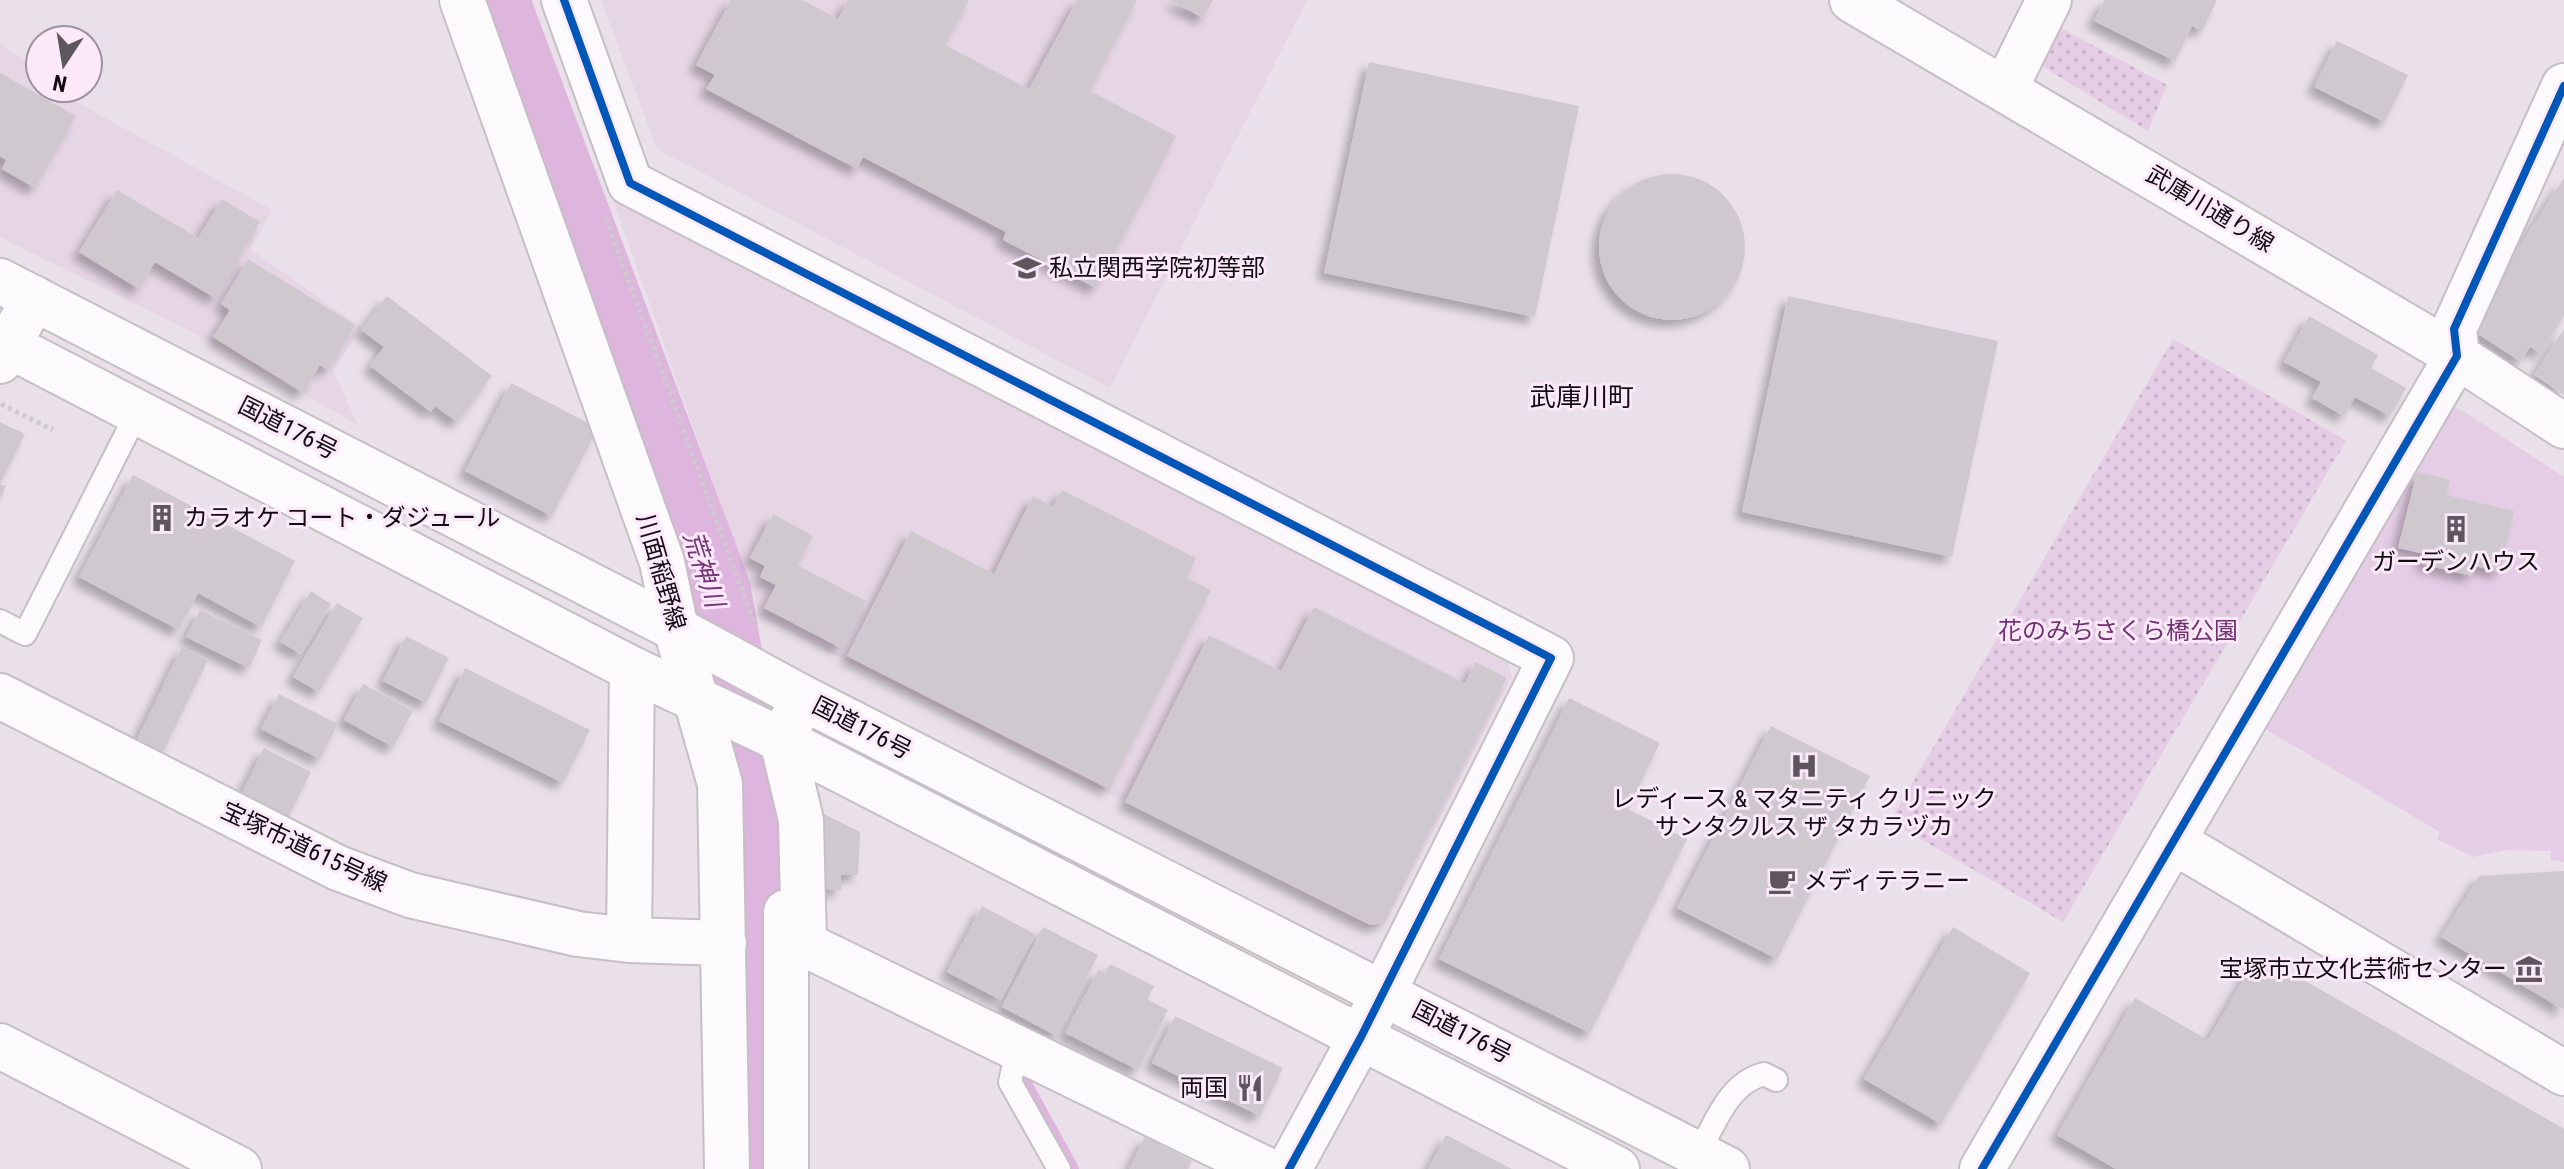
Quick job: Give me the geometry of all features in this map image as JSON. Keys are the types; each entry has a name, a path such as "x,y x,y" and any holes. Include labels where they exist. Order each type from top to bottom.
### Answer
{"main road":[{"name":"川面稲野線","path":"462,0 662,562 686,634 703,701 720,784 727,1169"},
{"path":"564,0 630,183 1551,658 1361,1037 1289,1169"},
{"path":"2006,87 2049,0"},
{"name":"武庫川通り線","path":"1873,5 2457,356 2564,426"},
{"path":"1982,1169 2457,356 2454,329 2554,136 2564,86"},
{"name":"国道176号","path":"17,289 686,634 756,652 803,698 1384,991 1713,1162"},
{"path":"3,349 17,289"},
{"name":"国道176号","path":"3,349 632,669 703,701 777,749 1361,1037 1617,1169"},
{"path":"629,940 632,669"},
{"name":"宝塚市道615号線","path":"0,696 352,873 410,895 578,934 629,940 724,943"},
{"path":"786,1169 788,972 777,749 803,698"},
{"path":"777,749 801,820 804,944 1265,1169"},
{"path":"2173,841 2564,1073"},
{"path":"0,1046 239,1169"}],"lane":[{"path":"0,621 25,634 136,415"},
{"path":"1018,1046 1010,1082 1059,1169"},
{"path":"1713,1162 1737,1087 1748,1078 1764,1074 1776,1080"}],"path":[{"path":"602,206 756,652"},
{"path":"0,403 53,430"}],"shaded area":[{"name":"私立関西学院初等部","path":"601,0 1307,0 1110,388 657,149"},
{"path":"0,44 24,60 24,104 80,104 272,210 250,249 362,328 333,370 357,424 208,340 0,237"},
{"path":"609,189 1507,659 1512,677 1385,924 1370,927 761,617"}],"green space":[{"path":"2059,27 2167,85 2148,131 2040,65"},
{"name":"花のみちさくら橋公園","path":"2173,339 2346,441 2063,922 1890,821"},
{"path":"2440,405 2460,409 2564,477 2564,862 2551,860 2551,851 2506,850 2473,857 2437,839 2440,832 2255,723"}],"building":[{"path":"731,0 802,0 838,19 848,0 969,0 945,45 1029,89 1077,0 1137,0 1090,91 1176,136 1096,288 1003,240 1006,232 863,157 857,169 706,89 715,75 696,65"},
{"path":"1170,0 1213,0 1203,18"},
{"path":"2105,0 2217,0 2202,31 2192,26 2175,61 2094,21"},
{"path":"2337,41 2408,75 2385,122 2314,87"},
{"path":"1369,62 1579,106 1535,317 1324,273"},
{"path":"0,73 24,87 24,104 55,104 76,116 35,188 2,169 6,160 0,156"},
{"path":"1672,174 1700,180 1723,196 1739,219 1745,247 1739,275 1723,298 1700,314 1672,320 1644,314 1621,298 1605,275 1599,247 1605,219 1621,196 1644,180"},
{"path":"2564,178 2564,316 2540,353 2530,347 2520,361 2467,327"},
{"path":"117,190 198,238 222,199 260,222 215,298 155,262 139,289 79,252"},
{"path":"248,259 355,325 328,370 320,365 303,393 213,337 230,310 221,304"},
{"path":"387,296 492,376 457,422 435,406 431,412 370,366 384,347 361,330"},
{"path":"1788,296 1998,341 1952,557 1742,512"},
{"path":"2309,316 2378,355 2371,368 2406,388 2390,416 2355,397 2344,416 2312,398 2321,382 2284,362"},
{"path":"2564,329 2564,395 2534,375"},
{"path":"511,383 598,428 552,516 465,471"},
{"path":"0,422 25,434 0,484"},
{"name":"ガーデンハウス","path":"2417,472 2450,480 2446,495 2514,511 2500,572 2475,566 2472,576 2422,564 2425,554 2398,548"},
{"name":"カラオケ コート・ダジュール","path":"133,475 295,561 261,627 198,593 179,630 79,577"},
{"path":"0,484 6,486 0,499"},
{"path":"1062,490 1196,558 1187,578 1211,590 1109,789 847,656 911,531 994,574 1033,496 1053,507"},
{"path":"773,514 813,536 797,565 866,601 841,648 764,608 776,585 760,577 765,566 750,558"},
{"path":"311,591 331,604 301,654 280,642"},
{"path":"337,603 363,618 319,692 293,677"},
{"path":"1314,607 1465,683 1476,662 1507,678 1384,923 1370,925 1125,802 1209,635 1281,671"},
{"path":"200,610 262,640 249,668 186,637"},
{"path":"406,636 449,658 426,703 383,681"},
{"path":"182,647 208,660 162,754 136,741"},
{"path":"465,668 590,730 563,783 439,721"},
{"path":"363,684 413,711 393,747 344,720"},
{"path":"279,694 338,724 320,759 261,729"},
{"path":"1569,698 1660,743 1628,809 1687,839 1590,1033 1439,959"},
{"path":"1771,726 1870,776 1777,959 1677,908"},
{"path":"264,748 311,772 288,817 241,794"},
{"path":"816,810 860,832 858,875 841,875 841,890 813,888"},
{"name":"宝塚市立文化芸術センター","path":"2564,871 2564,1010 2441,937 2479,876"},
{"path":"982,906 1035,934 1001,1000 947,972"},
{"path":"1043,927 1098,955 1057,1036 1002,1007"},
{"path":"1953,927 2030,973 1941,1124 1864,1079"},
{"path":"2258,954 2564,1129 2564,1169 2116,1169 2057,1135 2135,998 2208,1040"},
{"path":"1110,964 1154,986 1147,999 1168,1010 1138,1070 1065,1033 1098,970 1105,973"},
{"path":"1175,1016 1283,1068 1260,1116 1152,1063"},
{"path":"1446,1135 1512,1169 1428,1169"},
{"path":"1145,1137 1192,1161 1188,1169 1129,1169"}],"waterway":[{"name":"荒神川","path":"493,0 715,591 751,795 765,941 758,1169"},
{"path":"1023,1078 1073,1169"}],"cycle path":[{"path":"564,0 630,183 1551,658 1361,1037 1289,1169"},
{"path":"1982,1169 2457,356 2454,329 2564,86"}],"place":[{"name":"私立関西学院初等部","path":"1027,268"},
{"name":"カラオケ コート・ダジュール","path":"162,518"},
{"name":"ガーデンハウス","path":"2456,529"},
{"name":"レディース & マタニティ クリニック サンタクルス ザ タカラヅカ","path":"1804,766"},
{"name":"メディテラニー","path":"1782,881"},
{"name":"宝塚市立文化芸術センター","path":"2529,969"},
{"name":"両国","path":"1250,1088"}],"district":[{"name":"武庫川町","path":"1582,397"}]}
